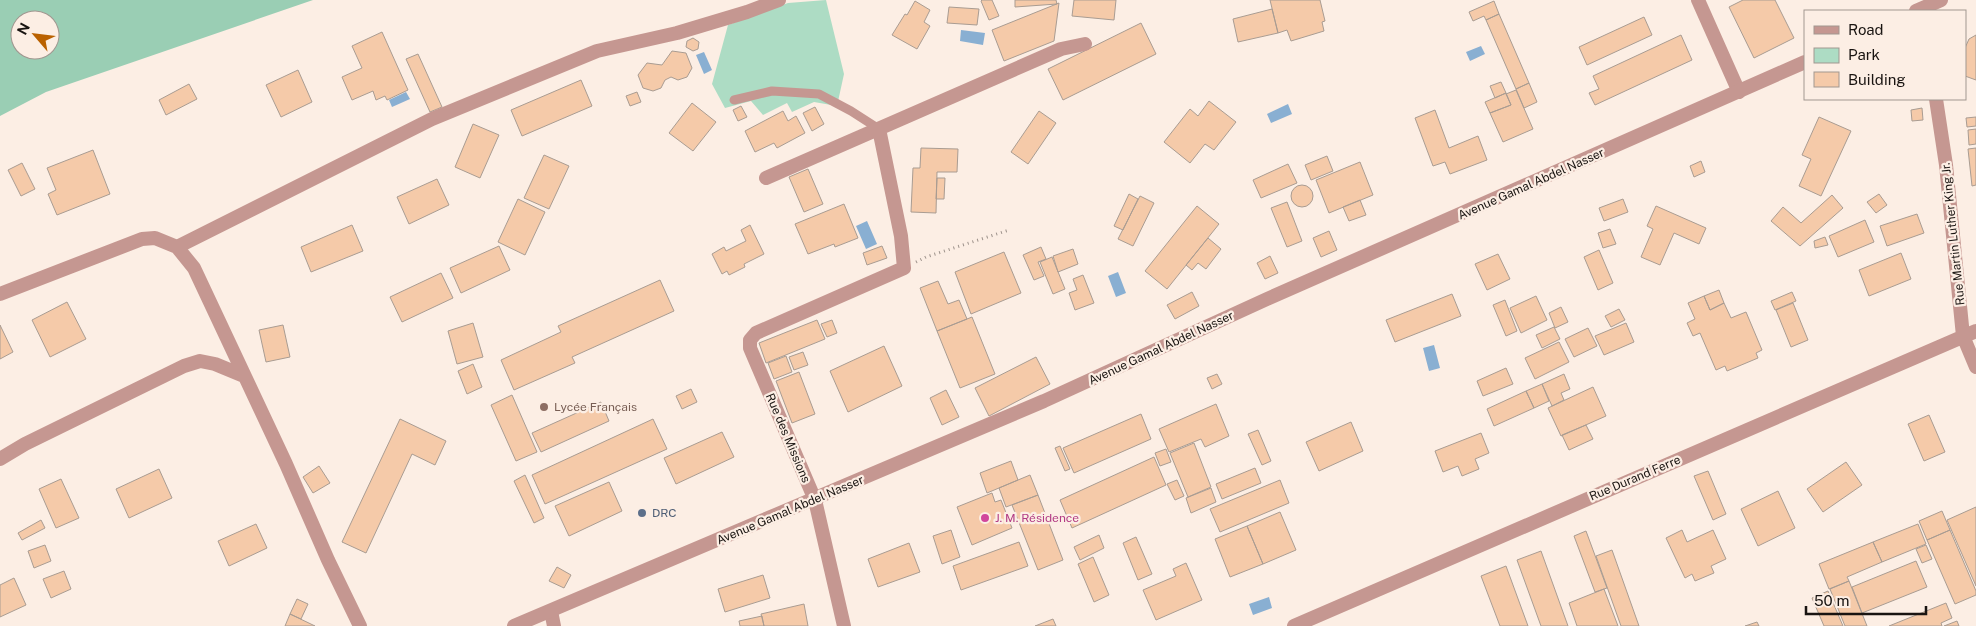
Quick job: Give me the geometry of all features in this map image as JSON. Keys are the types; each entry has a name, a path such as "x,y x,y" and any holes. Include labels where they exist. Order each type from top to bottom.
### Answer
{"street":[{"path":"177,247 432,119 596,51 676,33 779,0"},
{"path":"1698,0 1739,92"},
{"path":"1920,10 1941,0"},
{"path":"766,178 1061,49 1085,44"},
{"name":"Avenue Gamal Abdel Nasser","path":"514,626 815,500 1044,401 1267,299 1804,62"},
{"name":"Rue Martin Luther King Jr.","path":"1936,100 1976,367"},
{"path":"879,129 901,236 904,268"},
{"path":"0,294 142,239 155,238 177,247 194,268 360,626"},
{"name":"Rue des Missions","path":"844,626 815,500 750,348 750,340 756,333 904,268"},
{"name":"Rue Durand Ferre","path":"1294,626 1970,334"},
{"path":"0,459 25,444 184,366 200,361 215,364 244,376"},
{"path":"551,611 554,626"}],"lane":[{"path":"734,100 772,91 818,94 851,111 879,129"}],"path":[{"path":"904,268 926,257 1009,230"}],"green space":[{"path":"0,0 313,0 46,92 0,116"},
{"path":"826,0 844,74 837,106 814,102 792,112 787,103 763,115 751,101 725,108 712,84 728,25 788,3"}],"water":[{"path":"961,30 985,33 983,45 960,41"},
{"path":"1481,46 1485,54 1470,61 1466,52"},
{"path":"704,52 712,70 704,74 696,55"},
{"path":"406,92 410,99 392,107 389,100"},
{"path":"1288,104 1292,114 1271,123 1267,114"},
{"path":"867,221 877,244 866,249 856,226"},
{"path":"1118,272 1126,293 1116,297 1108,276"},
{"path":"1434,345 1440,368 1429,371 1423,348"},
{"path":"1269,597 1272,608 1253,615 1249,604"}],"building":[{"path":"982,0 992,0 999,16 989,20"},
{"path":"1015,0 1056,0 1057,4 1015,7"},
{"path":"1074,0 1116,0 1114,20 1072,16"},
{"path":"1270,0 1320,0 1325,21 1322,22 1324,31 1291,41 1287,30 1278,33"},
{"path":"1743,0 1775,0 1794,38 1754,58 1729,7"},
{"path":"915,1 930,10 924,22 930,26 917,49 892,35"},
{"path":"1494,1 1499,14 1486,20 1484,16 1473,21 1469,12"},
{"path":"1059,3 1054,41 1004,61 992,30"},
{"path":"949,7 979,9 977,25 947,23"},
{"path":"1272,9 1278,33 1238,42 1233,19"},
{"path":"1499,14 1529,83 1516,89 1486,20"},
{"path":"1644,17 1652,35 1587,65 1579,47"},
{"path":"1141,23 1156,54 1063,100 1048,69"},
{"path":"382,32 408,90 387,100 385,96 376,100 373,91 352,100 342,77 362,68 352,46"},
{"path":"1681,35 1692,60 1595,105 1589,93 1599,89 1593,76"},
{"path":"1976,35 1976,80 1966,76 1966,46 1969,39"},
{"path":"693,38 699,42 698,49 693,51 686,47 687,41"},
{"path":"672,51 686,53 692,68 687,77 678,80 671,77 665,80 661,88 653,91 643,88 638,75 647,63 662,65"},
{"path":"418,54 442,107 430,112 406,59"},
{"path":"298,70 312,102 281,117 266,85"},
{"path":"581,80 592,106 522,136 511,110"},
{"path":"1501,82 1506,93 1495,98 1490,86"},
{"path":"1529,83 1537,102 1524,108 1516,89"},
{"path":"189,84 197,99 166,115 159,100"},
{"path":"1516,90 1533,129 1503,142 1490,113 1511,105 1506,94"},
{"path":"637,92 641,102 630,106 626,96"},
{"path":"1506,93 1511,105 1490,113 1485,102"},
{"path":"1209,101 1236,122 1214,150 1205,144 1190,163 1164,142 1190,109 1198,116"},
{"path":"692,103 716,122 693,151 669,133"},
{"path":"741,106 747,117 738,121 733,110"},
{"path":"815,107 824,124 812,131 803,113"},
{"path":"1922,108 1923,120 1912,121 1911,110"},
{"path":"1435,110 1449,148 1478,136 1487,160 1450,174 1445,162 1433,166 1415,118"},
{"path":"783,111 788,121 796,116 805,133 777,148 774,143 755,152 745,131"},
{"path":"1039,111 1056,123 1028,164 1011,152"},
{"path":"1819,117 1851,131 1821,196 1799,186 1811,159 1802,155"},
{"path":"1976,117 1976,126 1967,127 1966,118"},
{"path":"473,124 499,135 480,178 455,167"},
{"path":"1976,129 1976,144 1969,145 1968,130"},
{"path":"921,148 958,149 957,172 937,172 936,213 911,212 913,168 920,168"},
{"path":"1976,148 1976,185 1972,186 1968,149"},
{"path":"93,150 110,194 57,215 48,194 56,190 47,168"},
{"path":"544,155 569,166 549,209 524,198"},
{"path":"1327,156 1333,171 1311,180 1305,165"},
{"path":"1701,161 1705,172 1694,177 1690,166"},
{"path":"1360,162 1373,195 1329,213 1316,180"},
{"path":"22,163 35,189 21,196 8,170"},
{"path":"1288,164 1297,183 1261,198 1253,180"},
{"path":"808,169 823,204 804,212 789,177"},
{"path":"937,178 945,178 944,199 936,199"},
{"path":"437,179 449,205 409,224 397,197"},
{"path":"1302,185 1310,188 1313,196 1310,204 1302,207 1294,204 1291,196 1294,188"},
{"path":"1129,194 1138,199 1123,230 1114,226"},
{"path":"1879,194 1887,205 1876,213 1867,202"},
{"path":"1832,195 1843,208 1800,246 1771,221 1783,207 1801,223"},
{"path":"1140,196 1154,203 1133,246 1118,239"},
{"path":"518,199 545,212 525,255 498,242"},
{"path":"1623,199 1628,212 1604,221 1599,208"},
{"path":"1360,200 1366,215 1349,221 1343,207"},
{"path":"1287,202 1302,241 1287,247 1271,208"},
{"path":"844,204 858,238 835,247 834,244 808,254 795,224"},
{"path":"1197,206 1219,224 1167,289 1145,271"},
{"path":"1656,206 1706,228 1699,244 1674,233 1660,265 1641,257 1653,229 1647,226"},
{"path":"1917,214 1924,233 1887,246 1880,226"},
{"path":"1865,220 1874,242 1838,257 1829,236"},
{"path":"352,225 363,251 311,272 301,247"},
{"path":"750,225 764,254 744,264 745,267 729,275 727,271 722,274 712,254 724,247 726,251 746,241 741,230"},
{"path":"1610,229 1616,244 1603,248 1598,233"},
{"path":"1329,231 1337,250 1321,257 1313,238"},
{"path":"1825,237 1828,245 1815,248 1814,241"},
{"path":"1208,238 1221,249 1206,269 1198,263 1192,270 1186,265"},
{"path":"499,246 510,270 461,293 450,268"},
{"path":"882,246 887,258 867,265 863,253"},
{"path":"1041,247 1046,259 1038,262 1044,276 1034,280 1023,255"},
{"path":"1073,249 1078,264 1058,272 1053,256"},
{"path":"1599,250 1613,283 1598,290 1584,257"},
{"path":"1004,252 1021,293 971,314 955,272"},
{"path":"1901,253 1911,279 1869,296 1859,270"},
{"path":"1498,254 1510,279 1487,290 1475,264"},
{"path":"1270,256 1278,273 1265,279 1257,263"},
{"path":"1052,257 1065,289 1053,294 1040,262"},
{"path":"441,273 453,298 402,322 390,297"},
{"path":"1083,275 1094,303 1075,310 1069,293 1077,290 1073,279"},
{"path":"660,280 674,311 572,357 575,363 514,390 501,360 561,332 558,326"},
{"path":"938,281 948,304 959,300 967,319 937,331 920,288"},
{"path":"1719,290 1724,303 1710,310 1704,296"},
{"path":"1192,292 1199,306 1175,319 1167,305"},
{"path":"1792,292 1796,301 1775,310 1771,301"},
{"path":"1452,294 1461,316 1395,342 1386,320"},
{"path":"1536,296 1547,320 1521,333 1510,308"},
{"path":"1704,296 1710,310 1724,303 1731,318 1746,312 1762,350 1756,353 1758,358 1727,371 1725,366 1716,370 1700,333 1693,336 1687,323 1695,319 1688,303"},
{"path":"1505,300 1517,331 1506,336 1493,305"},
{"path":"67,302 86,339 50,357 32,320"},
{"path":"1793,303 1808,340 1791,347 1776,310"},
{"path":"1561,307 1568,322 1555,328 1549,313"},
{"path":"1619,309 1625,320 1611,327 1605,316"},
{"path":"972,317 995,374 960,388 937,331"},
{"path":"817,320 825,339 766,363 759,343"},
{"path":"832,320 837,333 827,337 821,324"},
{"path":"473,323 483,357 457,364 448,331"},
{"path":"1626,323 1634,342 1604,355 1595,336"},
{"path":"0,325 13,352 0,359"},
{"path":"283,325 290,357 266,362 259,330"},
{"path":"1554,327 1560,339 1542,348 1536,335"},
{"path":"1588,328 1597,346 1574,357 1565,339"},
{"path":"1559,342 1569,362 1535,379 1525,358"},
{"path":"884,346 902,386 848,412 830,371"},
{"path":"803,352 808,365 794,370 789,357"},
{"path":"786,356 792,372 774,379 768,363"},
{"path":"1036,357 1050,384 989,416 975,388"},
{"path":"473,364 482,387 467,394 458,371"},
{"path":"1506,368 1513,384 1483,396 1477,381"},
{"path":"799,372 815,414 792,423 776,381"},
{"path":"1217,374 1222,384 1212,389 1207,378"},
{"path":"1564,374 1570,389 1561,393 1564,400 1552,406 1542,384"},
{"path":"1542,384 1549,401 1534,408 1526,391"},
{"path":"1593,387 1606,416 1561,436 1548,408"},
{"path":"691,389 697,402 682,409 676,396"},
{"path":"946,390 959,417 942,425 930,398"},
{"path":"1526,391 1534,408 1494,426 1487,409"},
{"path":"512,395 537,452 516,461 491,405"},
{"path":"601,402 609,421 541,452 532,433"},
{"path":"1216,404 1229,436 1205,447 1201,439 1169,452 1159,429"},
{"path":"1141,414 1151,439 1074,473 1063,448"},
{"path":"1929,415 1945,452 1924,461 1908,424"},
{"path":"400,419 446,441 435,465 412,454 366,553 342,542"},
{"path":"653,419 667,449 545,504 532,475"},
{"path":"1351,422 1363,451 1319,471 1306,442"},
{"path":"1586,425 1593,439 1569,450 1562,435"},
{"path":"1258,430 1271,461 1262,465 1248,434"},
{"path":"722,432 734,457 676,484 664,458"},
{"path":"1481,433 1489,453 1475,459 1479,469 1462,476 1458,466 1443,472 1435,451"},
{"path":"1194,443 1211,487 1188,497 1170,453"},
{"path":"1060,446 1070,469 1065,471 1055,448"},
{"path":"1166,449 1171,462 1160,466 1155,453"},
{"path":"1154,457 1166,485 1072,528 1060,500"},
{"path":"1011,461 1018,480 987,493 980,473"},
{"path":"1846,462 1862,485 1823,512 1807,489"},
{"path":"319,466 330,483 313,493 303,477"},
{"path":"1255,468 1261,483 1222,499 1216,484"},
{"path":"159,469 172,498 129,518 116,489"},
{"path":"1708,471 1726,514 1713,520 1694,476"},
{"path":"525,475 544,518 534,523 514,481"},
{"path":"1030,475 1038,495 1006,507 999,488"},
{"path":"61,479 79,518 56,528 39,489"},
{"path":"1177,480 1184,496 1175,500 1167,484"},
{"path":"1280,480 1289,503 1220,532 1210,509"},
{"path":"609,482 622,511 569,536 555,506"},
{"path":"1211,488 1216,502 1191,513 1186,498"},
{"path":"1778,491 1795,528 1758,546 1741,509"},
{"name":"J. M. Résidence","path":"992,493 995,502 1001,500 1012,528 972,545 957,507"},
{"path":"1038,495 1063,560 1038,570 1012,505"},
{"path":"1976,507 1976,586 1947,520"},
{"path":"1942,511 1950,530 1927,540 1919,521"},
{"path":"1280,512 1296,550 1263,564 1247,526"},
{"path":"41,520 45,528 22,540 18,533"},
{"path":"256,524 267,548 229,566 218,541"},
{"path":"1918,524 1926,544 1882,562 1873,542"},
{"path":"1247,526 1263,564 1230,577 1215,539"},
{"path":"951,530 960,557 942,564 933,536"},
{"path":"1682,530 1687,542 1713,530 1726,559 1711,566 1714,573 1695,581 1692,574 1685,578 1666,538"},
{"path":"1950,530 1976,591 1976,595 1955,604 1927,540"},
{"path":"1586,531 1607,588 1595,592 1574,536"},
{"path":"1099,535 1104,548 1080,560 1074,547"},
{"path":"1136,537 1152,574 1138,580 1123,543"},
{"path":"1019,542 1028,566 961,590 953,566"},
{"path":"1873,542 1882,562 1847,577 1849,581 1829,589 1819,564"},
{"path":"909,543 920,572 878,587 868,559"},
{"path":"45,545 51,561 34,568 28,551"},
{"path":"1926,545 1932,559 1922,563 1916,549"},
{"path":"1612,550 1639,626 1621,626 1596,556"},
{"path":"1541,551 1568,626 1541,626 1517,560"},
{"path":"1093,557 1109,595 1094,602 1078,564"},
{"path":"1916,561 1927,587 1862,613 1852,587"},
{"path":"1186,563 1202,600 1156,620 1143,590 1176,576 1173,569"},
{"path":"1506,566 1528,626 1500,626 1481,576"},
{"path":"557,567 571,575 564,588 549,581"},
{"path":"64,571 71,589 51,598 43,579"},
{"path":"763,575 770,598 725,612 718,589"},
{"path":"14,578 26,605 0,617 0,585"},
{"path":"1849,581 1867,626 1845,626 1830,589"},
{"path":"1604,589 1618,626 1577,626 1569,603"},
{"path":"1828,591 1843,626 1824,626 1812,598"},
{"path":"297,599 308,604 301,619 290,614"},
{"path":"1946,603 1952,618 1941,623 1942,626 1889,626"},
{"path":"804,604 808,626 764,626 761,614"},
{"path":"290,614 315,626 285,626"},
{"path":"762,616 764,626 740,626 739,621"},
{"path":"1053,619 1056,626 1035,626"},
{"path":"1957,621 1959,626 1944,626"},
{"path":"1757,622 1759,626 1745,626"}],"place":[{"name":"Lycée Français","path":"544,407"},
{"name":"DRC","path":"642,513"},
{"name":"J. M. Résidence","path":"985,518"}]}
